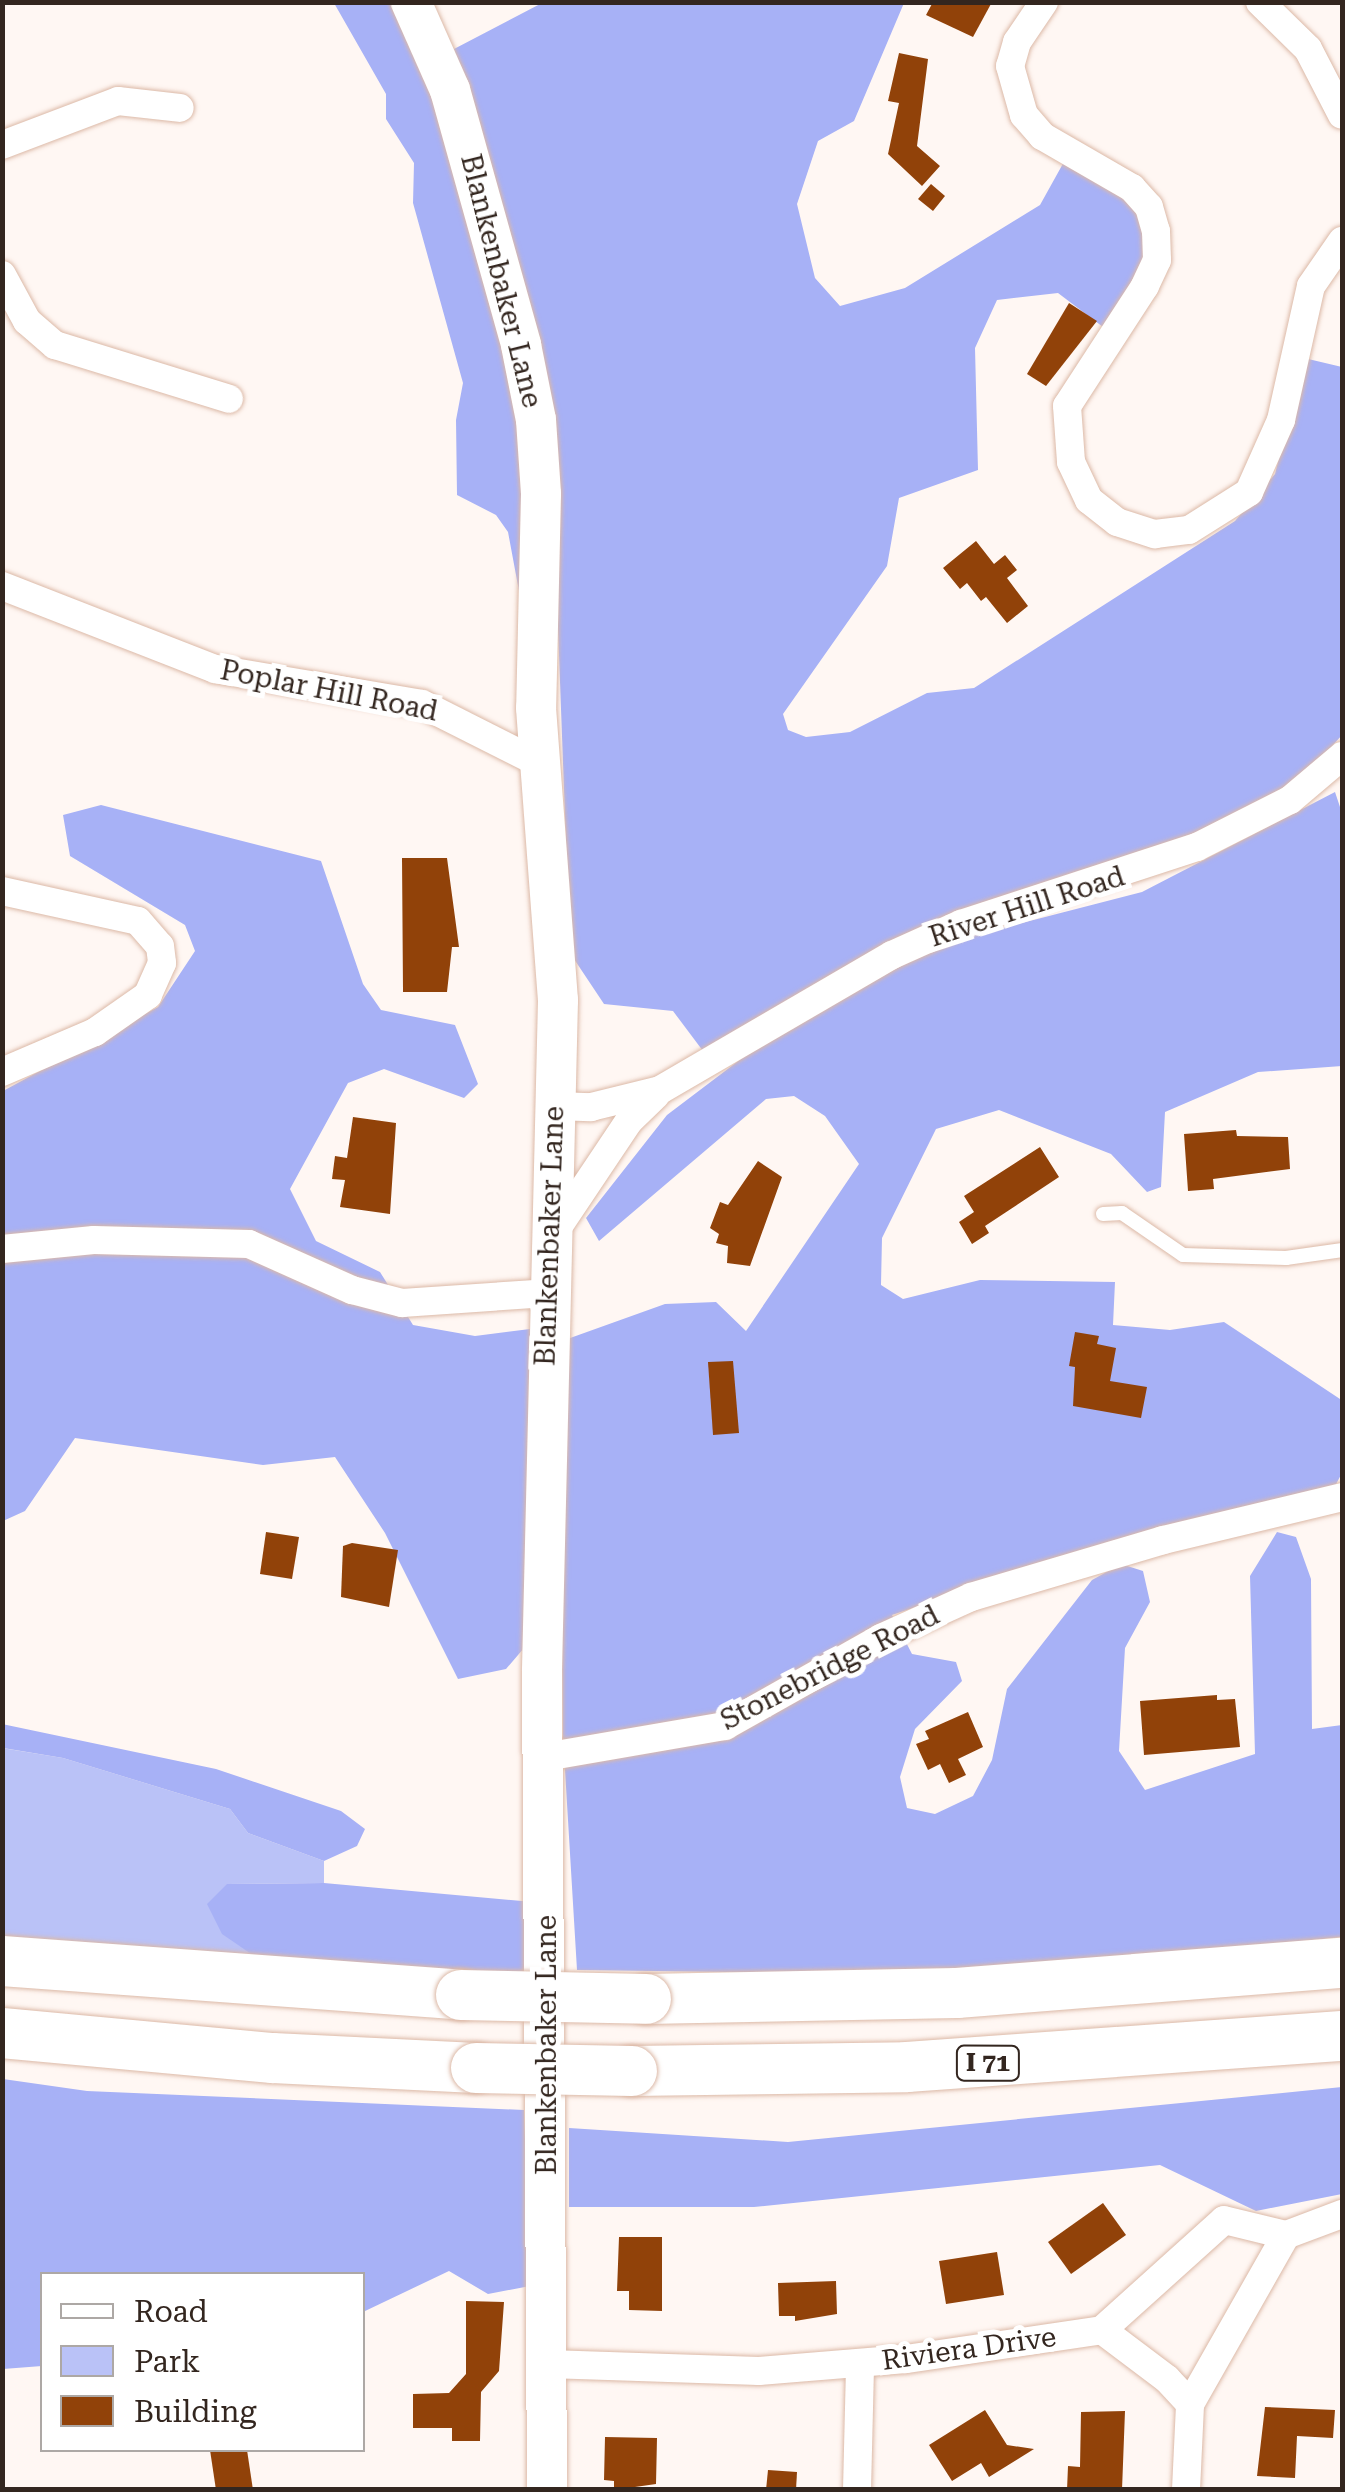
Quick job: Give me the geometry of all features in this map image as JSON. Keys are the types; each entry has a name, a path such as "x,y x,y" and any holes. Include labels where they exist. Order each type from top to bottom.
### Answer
{"highway":[{"path":"2,1961 461,1995 646,1999 957,1993 1342,1964"},
{"name":"I 71","path":"2,2033 273,2058 632,2071 944,2065 1342,2036"}],"street":[{"name":"Blankenbaker Lane","path":"411,2 450,90 532,396 540,494 539,763 555,924 556,1106 548,1294 547,2490"},
{"path":"1044,2 1017,42 1010,66 1024,115 1042,136 1132,188 1149,208 1156,231 1157,260 1145,286 1067,406 1071,462 1089,500 1102,511 1155,534 1189,530 1248,492 1281,420 1311,286 1342,241"},
{"path":"1260,2 1308,49 1339,110 1342,135"},
{"path":"2,145 118,101 180,108"},
{"path":"2,275 27,321 55,345 229,399"},
{"name":"Poplar Hill Road","path":"2,586 215,669 422,704 539,763"},
{"name":"River Hill Road","path":"550,1238 629,1121 660,1090 892,955 960,924 1197,847 1290,800 1342,756"},
{"path":"2,891 138,921 160,946 162,963 158,980 135,1004 94,1032 2,1072"},
{"name":"River Hill Road","path":"556,1106 591,1108 660,1090"},
{"path":"2,1249 94,1240 249,1244 352,1290 402,1303 548,1294"},
{"name":"Stonebridge Road","path":"545,1757 725,1726 880,1638 986,1591 1342,1497"},
{"path":"1190,2404 1168,2379 1102,2330 1224,2220 1286,2235 1342,2214"},
{"path":"1186,2490 1190,2404 1286,2235"},
{"name":"Riviera Drive","path":"548,2364 699,2372 860,2364 1102,2330"},
{"path":"857,2490 860,2364"}],"lane":[{"path":"1103,1214 1122,1213 1183,1255 1286,1258 1342,1250"}],"green space":[{"path":"2,1748 63,1758 230,1809 248,1833 324,1861 324,1883 227,1884 263,1962 3,1936"}],"shaded area":[{"path":"334,3 397,3 426,55 521,388 522,607 508,532 496,515 457,495 456,420 463,383 413,203 414,163 386,119 386,94"},
{"path":"542,3 904,3 854,121 818,141 797,204 815,278 840,306 905,288 1040,205 1065,160 1118,185 1148,230 1144,270 1107,330 1058,293 997,300 975,348 978,470 899,498 887,566 783,714 788,730 806,737 850,732 927,693 974,688 1235,521 1275,474 1304,358 1342,367 1342,735 1291,792 1178,848 1019,897 706,1055 673,1011 604,1004 570,953 554,519 490,163 454,49"},
{"path":"1335,792 1342,813 1342,1066 1258,1072 1165,1112 1161,1187 1147,1192 1111,1154 999,1110 936,1129 882,1238 881,1285 903,1299 980,1280 1115,1282 1113,1325 1170,1330 1224,1322 1340,1399 1342,1473 1335,1486 1079,1552 892,1615 912,1654 956,1662 962,1681 915,1729 900,1777 907,1808 935,1814 973,1796 992,1760 1007,1689 1092,1580 1121,1564 1143,1571 1150,1602 1125,1648 1119,1751 1145,1790 1255,1754 1250,1576 1277,1532 1296,1537 1311,1579 1312,1729 1342,1725 1342,1937 962,1975 577,1970 563,1737 559,1342 665,1304 716,1302 746,1331 859,1164 825,1116 794,1096 766,1099 599,1241 586,1218 667,1115 774,1034 944,943 1142,892"},
{"path":"101,805 321,861 363,984 381,1010 455,1025 478,1084 464,1098 384,1069 348,1083 290,1189 316,1241 380,1272 413,1325 475,1336 530,1329 530,1641 506,1669 458,1679 385,1533 335,1457 263,1465 75,1438 25,1511 3,1521 3,1091 158,1007 195,951 185,925 70,856 63,815"},
{"path":"2,1724 216,1769 341,1811 365,1829 357,1846 324,1861 248,1833 230,1809 63,1758 3,1748"},
{"path":"324,1883 533,1902 529,1976 263,1962 222,1934 207,1904 227,1884"},
{"path":"3,2079 87,2091 524,2110 530,2286 488,2294 449,2271 365,2311 365,2272 40,2272 40,2366 3,2369"},
{"path":"1342,2087 1342,2194 1256,2211 1160,2165 754,2207 569,2207 569,2128 788,2142"}],"building":[{"path":"933,2 992,2 973,37 926,15"},
{"path":"899,53 928,59 917,146 940,166 922,186 888,154 899,103 888,101"},
{"path":"931,184 945,196 933,211 918,199"},
{"path":"1069,303 1097,321 1046,386 1027,374"},
{"path":"976,541 994,564 1005,555 1017,570 1007,578 1028,606 1007,623 986,597 981,601 967,583 960,589 943,568"},
{"path":"402,858 447,858 459,947 452,947 447,992 403,992"},
{"path":"353,1117 396,1123 390,1214 340,1207 345,1180 332,1179 335,1156 347,1158"},
{"path":"1236,1130 1237,1136 1288,1137 1290,1169 1213,1179 1214,1189 1188,1191 1184,1134"},
{"path":"1040,1147 1059,1177 985,1226 989,1233 972,1244 959,1222 974,1212 964,1196"},
{"path":"758,1161 782,1177 750,1266 727,1263 728,1246 716,1243 719,1234 710,1228 720,1202 728,1205"},
{"path":"1075,1332 1099,1336 1097,1344 1116,1348 1110,1381 1147,1387 1141,1418 1073,1406 1075,1367 1069,1366"},
{"path":"733,1361 739,1433 713,1435 708,1362"},
{"path":"266,1532 299,1537 292,1579 260,1574"},
{"path":"352,1543 398,1550 389,1607 341,1597 343,1546"},
{"path":"1217,1695 1217,1700 1235,1699 1240,1747 1144,1755 1140,1701"},
{"path":"968,1712 983,1747 958,1759 966,1775 949,1783 940,1764 928,1770 916,1744 929,1739 925,1731"},
{"path":"1103,2203 1126,2235 1071,2274 1048,2242"},
{"path":"619,2237 662,2237 662,2311 629,2310 629,2291 617,2291"},
{"path":"997,2252 1004,2295 946,2304 939,2261"},
{"path":"836,2281 837,2314 795,2321 795,2316 779,2316 778,2283"},
{"path":"466,2301 504,2302 499,2371 481,2392 480,2441 452,2441 452,2428 413,2428 413,2394 449,2393 466,2374"},
{"path":"1265,2407 1335,2410 1333,2438 1297,2436 1295,2478 1257,2476"},
{"path":"985,2410 1007,2445 1034,2449 989,2477 981,2463 952,2481 929,2445"},
{"path":"1125,2411 1122,2490 1067,2490 1068,2466 1080,2467 1081,2412"},
{"path":"605,2437 657,2438 656,2484 614,2490 614,2481 604,2480"},
{"path":"210,2452 247,2452 253,2490 216,2490"},
{"path":"768,2470 797,2472 796,2490 766,2490"}]}
